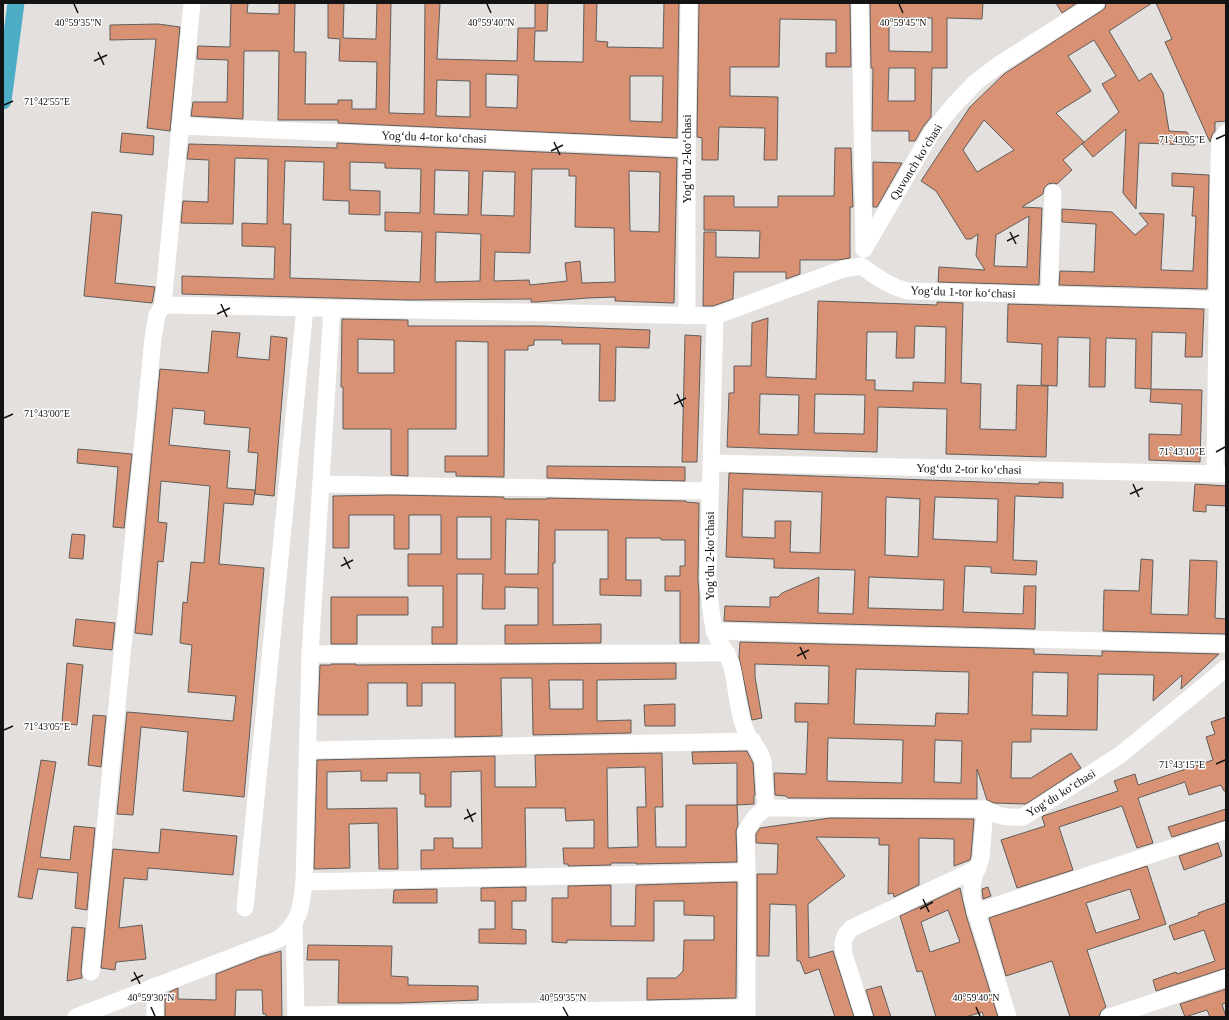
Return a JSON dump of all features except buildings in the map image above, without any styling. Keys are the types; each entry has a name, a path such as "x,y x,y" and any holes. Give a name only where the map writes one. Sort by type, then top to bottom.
{"street":[{"path":"91,972 154,332 157,315 163,305 192,3"},
{"name":"Yogʻdu 2-koʻchasi","path":"687,316 689,3"},
{"path":"163,305 715,316 838,271 861,266 864,249 860,3"},
{"name":"Quvonch koʻchasi","path":"864,249 932,132 953,106 976,82 997,66 1096,3"},
{"name":"Yogʻdu 4-tor koʻchasi","path":"180,126 687,148"},
{"path":"1220,474 1222,300 1219,158 1220,141 1226,133"},
{"path":"1049,295 1053,193"},
{"name":"Yogʻdu 1-tor koʻchasi","path":"861,266 884,282 908,291 1222,300"},
{"path":"245,908 305,308"},
{"path":"76,1017 279,939 294,924 301,910 304,882 310,654 332,308"},
{"name":"Yogʻdu 2-koʻchasi","path":"715,316 708,580 714,631 732,665 745,731 758,748 763,761 766,808"},
{"name":"Yogʻdu 2-tor koʻchasi","path":"711,463 1220,474"},
{"path":"321,484 710,491"},
{"path":"714,631 1226,644"},
{"path":"310,654 727,653"},
{"name":"Yogʻdu koʻchasi","path":"766,808 985,809 996,815 1009,818 1023,817 1120,755 1226,668"},
{"path":"308,750 753,741"},
{"path":"294,924 296,1016 747,1012 746,831 751,823 766,808"},
{"path":"985,809 981,858 974,876 972,898 1008,1017"},
{"path":"976,912 1226,830"},
{"path":"864,1017 844,954 843,943 846,934 852,928 978,868"},
{"path":"304,882 747,872"},
{"path":"1109,1017 1226,978"},
{"path":"155,986 155,1017"}],"waterway":[{"path":"3,101 16,3"}]}
